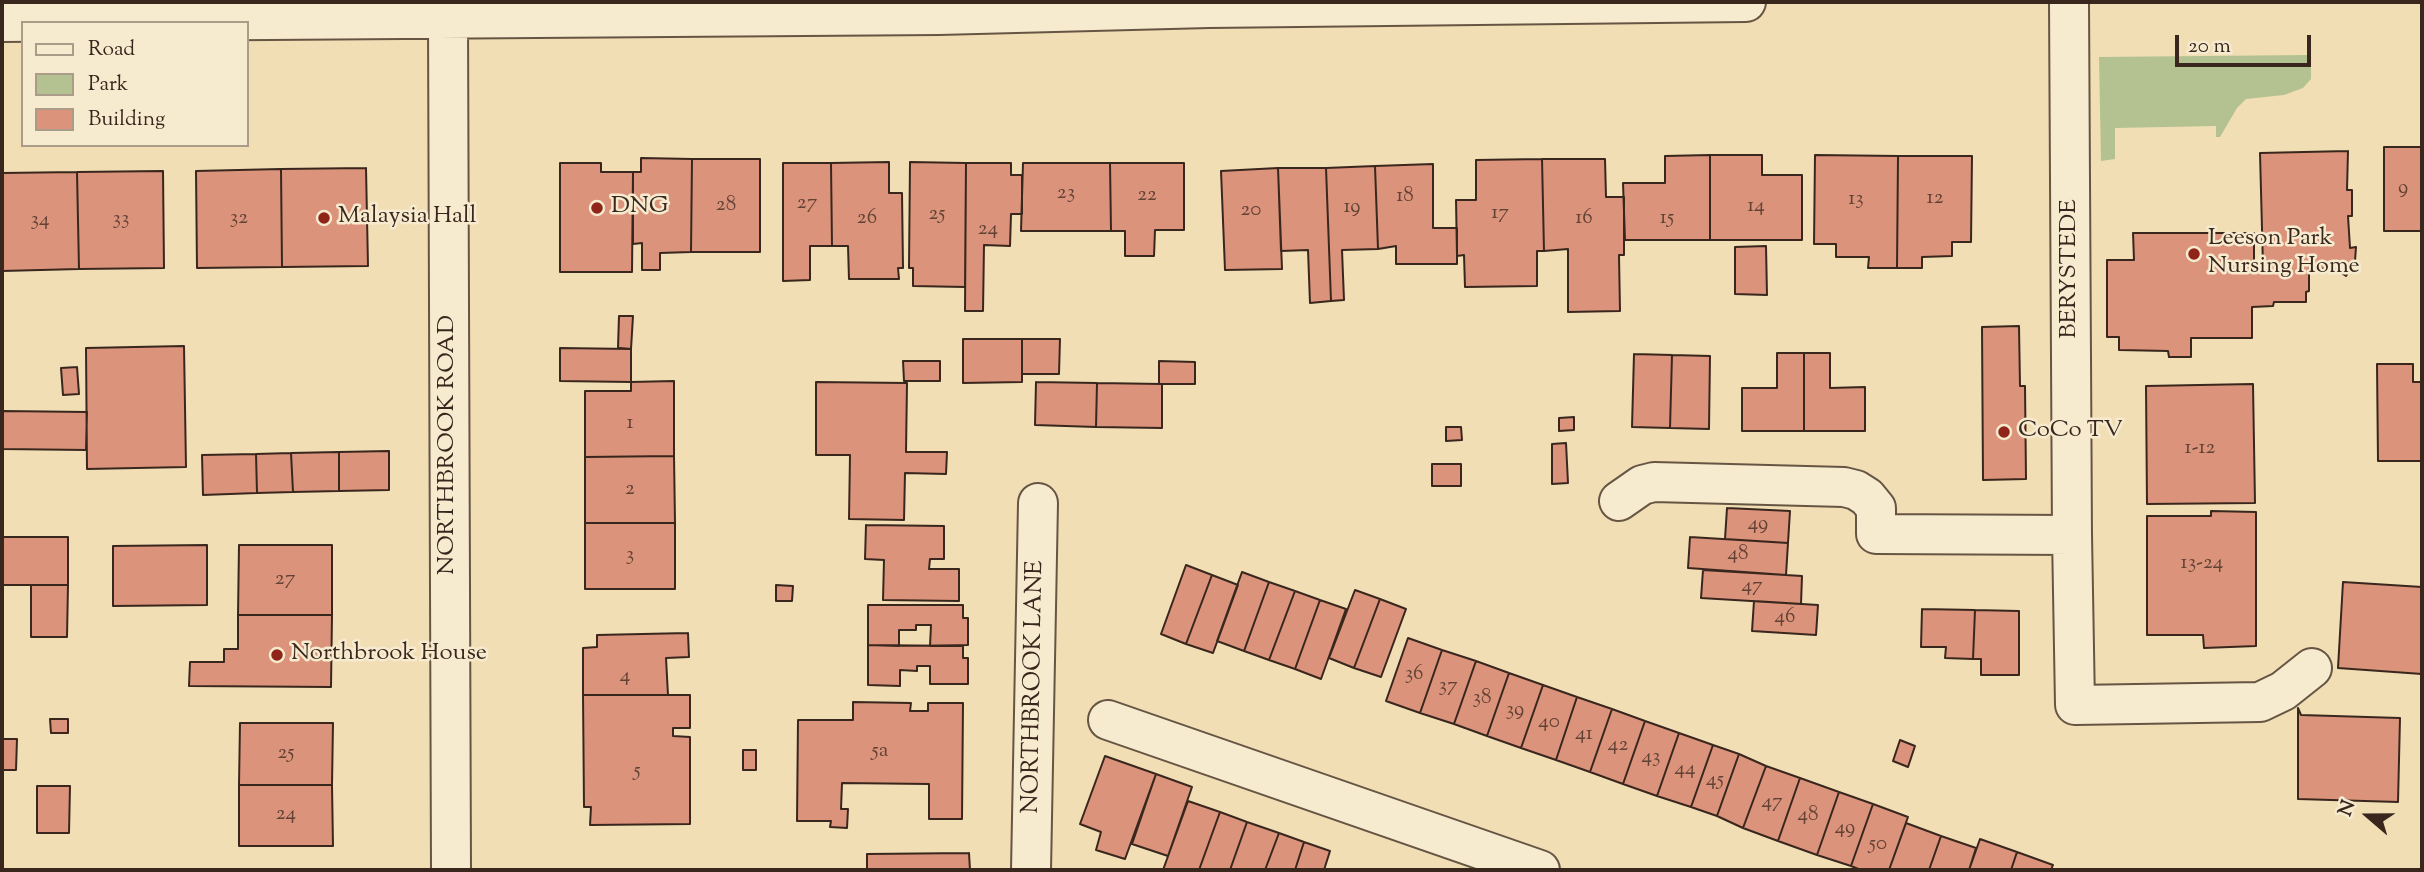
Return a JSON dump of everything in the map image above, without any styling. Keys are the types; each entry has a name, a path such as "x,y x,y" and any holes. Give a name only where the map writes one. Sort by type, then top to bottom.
{"street":[{"path":"225,21 939,15 1209,8 1746,2"},
{"name":"BERYSTEDE","path":"2069,2 2075,705 2260,702 2283,691 2312,667"},
{"name":"NORTHBROOK ROAD","path":"448,20 451,870"},
{"path":"2,22 21,22"},
{"path":"1619,501 1642,485 1654,482 1844,487 1867,497 1875,508 1876,534 2072,535"},
{"name":"NORTHBROOK LANE","path":"1031,870 1038,503"},
{"path":"1108,720 1540,870"}],"green space":[{"path":"2307,55 2311,65 2311,79 2303,88 2284,95 2246,99 2237,108 2220,137 2216,137 2216,126 2115,128 2115,159 2101,161 2099,57"}],"building":[{"path":"2384,147 2422,147 2422,231 2384,231"},
{"name":"Leeson Park Nursing Home","path":"2348,151 2347,190 2352,190 2352,216 2348,216 2350,248 2356,247 2355,261 2346,276 2331,266 2319,272 2312,264 2309,265 2309,291 2306,292 2306,302 2274,302 2273,306 2252,307 2252,338 2191,338 2191,357 2169,357 2168,351 2119,350 2119,337 2107,337 2107,260 2134,260 2133,233 2254,233 2254,267 2263,267 2260,153"},
{"path":"1710,155 1710,240 1625,240 1623,183 1665,183 1665,156"},
{"path":"1710,155 1762,155 1762,175 1802,175 1802,240 1710,240"},
{"path":"1815,155 1898,156 1897,268 1868,268 1869,257 1836,257 1836,244 1814,244"},
{"path":"1898,156 1972,156 1971,242 1952,242 1952,256 1922,257 1922,268 1897,268"},
{"path":"641,158 692,159 691,252 660,253 660,270 642,270 642,243 633,244 633,172 641,172"},
{"path":"692,159 760,159 760,252 691,252"},
{"path":"1542,159 1605,159 1606,197 1624,197 1624,255 1619,255 1620,311 1568,312 1568,249 1544,251"},
{"path":"1542,159 1544,251 1537,251 1537,286 1465,287 1464,255 1457,256 1456,200 1476,200 1476,160"},
{"path":"889,162 889,193 902,193 903,268 898,268 899,279 849,279 848,246 832,246 831,163"},
{"path":"910,162 966,163 965,287 913,286 913,268 909,268"},
{"name":"DNG","path":"560,163 601,163 601,172 633,172 632,272 560,272"},
{"path":"783,163 831,163 832,246 810,246 810,280 783,281"},
{"path":"966,163 1011,163 1011,175 1022,175 1022,214 1011,214 1010,246 984,245 983,311 965,311"},
{"path":"1023,163 1110,163 1111,231 1021,231"},
{"path":"1110,163 1184,163 1184,230 1155,230 1154,256 1125,256 1125,231 1111,231"},
{"path":"1433,164 1433,228 1457,228 1457,264 1396,264 1396,246 1378,249 1375,166"},
{"path":"1375,166 1378,249 1342,250 1344,300 1331,301 1326,168"},
{"name":"Malaysia Hall","path":"366,168 368,266 282,267 281,169"},
{"path":"1278,168 1282,269 1225,270 1221,171"},
{"path":"1278,168 1326,168 1331,301 1310,303 1308,250 1281,251"},
{"path":"281,169 282,267 197,268 196,171"},
{"path":"163,171 164,268 79,269 77,172"},
{"path":"77,172 79,269 2,271 2,173"},
{"path":"1766,246 1767,295 1735,294 1735,247"},
{"path":"619,316 633,316 631,349 618,348"},
{"name":"CoCo TV","path":"2019,326 2020,386 2025,386 2026,479 1983,480 1982,327"},
{"path":"963,339 1022,339 1022,382 963,383"},
{"path":"1022,339 1060,339 1059,374 1022,374"},
{"path":"184,346 186,467 87,469 86,348"},
{"path":"560,348 631,349 631,382 560,381"},
{"path":"1777,353 1804,353 1804,431 1742,431 1742,388 1777,388"},
{"path":"1804,353 1830,353 1830,388 1865,387 1865,431 1804,431"},
{"path":"1634,354 1672,355 1670,428 1632,427"},
{"path":"1672,355 1710,356 1709,429 1670,428"},
{"path":"903,361 940,361 940,381 904,381"},
{"path":"1159,361 1195,362 1195,384 1159,384"},
{"path":"2377,364 2413,364 2413,382 2422,382 2422,461 2378,461"},
{"path":"77,367 79,394 63,395 61,368"},
{"path":"674,381 674,456 585,457 585,391 631,391 631,382"},
{"path":"816,382 907,383 906,452 947,452 946,474 905,473 904,520 849,519 850,455 816,455"},
{"path":"1036,382 1097,383 1096,427 1035,425"},
{"path":"1097,383 1162,384 1162,428 1096,427"},
{"path":"2253,384 2255,503 2147,504 2146,386"},
{"path":"2,411 87,412 86,450 2,449"},
{"path":"1574,417 1574,430 1559,431 1559,418"},
{"path":"1446,427 1461,427 1462,440 1446,441"},
{"path":"1566,443 1568,483 1552,484 1552,444"},
{"path":"389,451 389,490 339,491 339,452"},
{"path":"339,452 339,491 293,492 291,453"},
{"path":"291,453 293,492 257,493 256,454"},
{"path":"256,454 257,493 203,495 202,455"},
{"path":"674,456 675,523 585,523 585,457"},
{"path":"1432,464 1461,464 1461,486 1432,486"},
{"path":"1727,508 1790,511 1788,543 1725,539"},
{"path":"2211,511 2256,512 2256,646 2204,648 2203,635 2147,635 2147,516 2211,516"},
{"path":"585,523 675,523 675,589 585,589"},
{"path":"866,525 944,526 944,559 930,559 929,569 959,569 959,601 883,600 884,560 865,559"},
{"path":"2,537 68,537 68,585 2,585"},
{"path":"1690,537 1788,543 1786,575 1688,568"},
{"path":"207,545 207,605 113,606 113,546"},
{"path":"239,545 332,545 332,615 238,615"},
{"path":"1186,565 1212,575 1186,644 1161,634"},
{"path":"1703,570 1802,576 1801,604 1701,598"},
{"path":"1242,572 1269,582 1244,651 1217,641"},
{"path":"1212,575 1238,585 1213,653 1186,644"},
{"path":"1269,582 1295,591 1269,660 1244,651"},
{"path":"2343,582 2422,587 2422,674 2338,668"},
{"path":"31,585 68,585 67,637 31,637"},
{"path":"776,585 793,586 792,601 776,601"},
{"path":"1355,590 1380,599 1354,668 1329,658"},
{"path":"1295,591 1320,600 1295,669 1269,660"},
{"path":"1380,599 1406,609 1381,677 1354,668"},
{"path":"1320,600 1346,609 1321,679 1295,669"},
{"path":"1754,601 1818,605 1816,635 1752,631"},
{"path":"868,605 963,605 963,618 968,618 968,645 930,646 931,625 916,625 916,630 899,630 899,646 868,645"},
{"path":"1922,609 1975,610 1973,659 1945,658 1946,647 1921,647"},
{"path":"1975,610 2019,611 2019,675 1981,675 1981,659 1973,659"},
{"name":"Northbrook House","path":"238,615 332,615 331,687 189,686 190,662 224,662 224,649 238,649"},
{"path":"688,633 689,657 666,658 668,695 583,695 583,648 597,647 597,635"},
{"path":"1408,638 1442,650 1420,713 1386,701"},
{"path":"868,645 963,646 963,658 968,658 968,684 930,684 930,666 917,666 917,671 900,670 900,686 868,685"},
{"path":"1442,650 1476,661 1454,724 1420,713"},
{"path":"1476,661 1509,673 1487,736 1454,724"},
{"path":"1509,673 1543,685 1521,748 1487,736"},
{"path":"1543,685 1577,697 1556,760 1521,748"},
{"path":"583,695 690,695 690,728 673,728 673,736 690,737 690,824 590,825 591,807 584,807"},
{"path":"1577,697 1612,709 1590,772 1556,760"},
{"path":"853,702 911,703 910,711 928,711 928,703 963,703 962,819 929,819 929,784 842,783 841,809 848,809 847,828 830,827 831,821 797,821 798,720 853,720"},
{"path":"2298,708 2301,715 2400,718 2398,802 2298,799"},
{"path":"1612,709 1645,721 1623,784 1590,772"},
{"path":"50,719 68,719 68,733 51,733"},
{"path":"1645,721 1679,733 1657,796 1623,784"},
{"path":"240,723 333,723 332,785 239,785"},
{"path":"1679,733 1713,745 1691,807 1657,796"},
{"path":"2,739 17,739 16,770 2,770"},
{"path":"1900,740 1915,746 1908,767 1893,761"},
{"path":"1713,745 1739,754 1717,816 1691,807"},
{"path":"743,750 756,750 756,770 743,770"},
{"path":"1739,754 1766,766 1743,828 1717,816"},
{"path":"1105,756 1156,774 1125,859 1096,850 1101,832 1080,824"},
{"path":"1766,766 1800,778 1778,841 1743,828"},
{"path":"1156,774 1192,787 1168,856 1132,844"},
{"path":"1800,778 1839,792 1817,855 1778,841"},
{"path":"239,785 332,785 333,846 239,846"},
{"path":"37,786 70,786 69,833 37,833"},
{"path":"1839,792 1873,804 1851,866 1817,855"},
{"path":"1188,801 1220,812 1199,870 1163,870"},
{"path":"1873,804 1908,817 1889,870 1861,870 1851,866"},
{"path":"1220,812 1247,822 1230,870 1199,870"},
{"path":"1247,822 1279,833 1265,870 1230,870"},
{"path":"1906,823 1941,836 1929,870 1889,870"},
{"path":"1279,833 1304,842 1295,870 1265,870"},
{"path":"1941,836 1976,848 1969,870 1929,870"},
{"path":"1980,839 2017,852 2011,870 1969,870"},
{"path":"1304,842 1330,851 1324,870 1295,870"},
{"path":"2017,852 2053,865 2051,870 2011,870"},
{"path":"969,853 970,870 867,870 867,854"}],"place":[{"name":"DNG","path":"597,208"},
{"name":"Malaysia Hall","path":"324,218"},
{"name":"Leeson Park Nursing Home","path":"2194,254"},
{"name":"CoCo TV","path":"2004,432"},
{"name":"Northbrook House","path":"277,655"}]}
